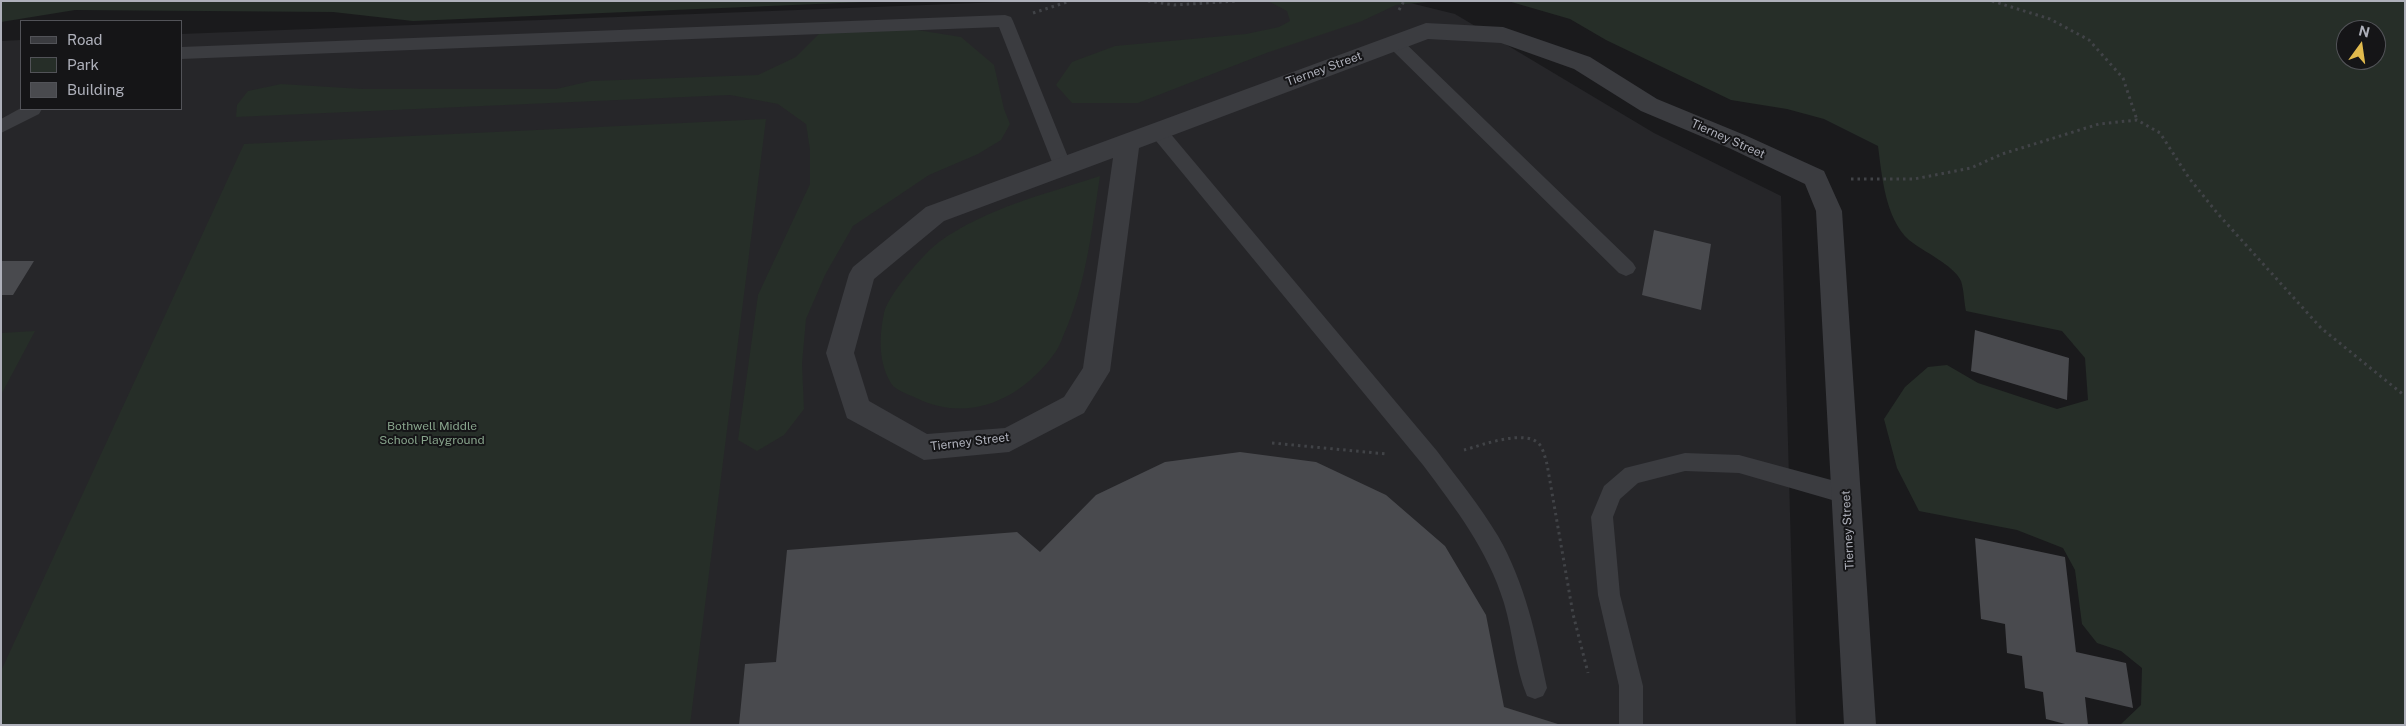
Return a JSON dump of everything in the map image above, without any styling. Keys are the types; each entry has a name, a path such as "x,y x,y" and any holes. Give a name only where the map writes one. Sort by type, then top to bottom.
{"street":[{"name":"Tierney Street","path":"1127,143 1096,371 1074,405 1009,440 924,447 857,409 840,353 862,274 935,214 1426,31 1503,35 1582,63 1649,106 1738,142 1815,178 1829,211 1860,725"}],"lane":[{"path":"182,53 1005,21 1064,167"},
{"path":"1395,43 1626,268"},
{"path":"1,127 31,110"},
{"path":"1158,131 1430,458 1472,514 1505,573 1524,632 1534,688"},
{"path":"1631,725 1631,686 1609,595 1602,517 1612,493 1632,475 1685,462 1739,464 1846,494"}],"path":[{"path":"1005,21 1070,1"},
{"path":"1148,1 1174,5 1238,1"},
{"path":"1992,1 2050,19 2089,40 2124,78 2137,120"},
{"path":"1815,178 1914,179 1971,168 2002,154 2099,124 2137,120 2160,133 2189,178 2218,214 2321,328 2405,396"}],"shaded area":[{"path":"1028,1 1402,1 1455,14 1654,133 1781,196 1796,725 1,725 1,41 20,40 20,110 182,110 182,34"}],"green space":[{"path":"1,1 888,1 413,21 333,12 75,10 1,22"},
{"path":"1268,1 1439,1 1396,5 1362,21 1269,52 1138,103 1072,103 1056,85 1072,62 1115,46 1246,34 1279,27 1290,21 1287,11"},
{"path":"1508,1 2405,1 2405,725 2120,725 2141,705 2142,668 2121,651 2097,643 2082,624 2075,570 2063,548 2017,530 1919,511 1897,468 1884,419 1905,387 1928,367 1947,365 1978,383 2057,409 2088,400 2085,358 2062,331 1966,311 1961,281 1957,275 1952,269 1909,240 1895,220 1886,196 1878,146 1824,119 1787,109 1731,100 1606,40 1570,19"},
{"path":"911,29 961,37 994,65 1004,109 1010,124 1001,140 978,154 929,175 853,226 825,275 806,319 802,364 804,409 784,435 757,451 738,440 758,295 810,184 810,150 806,124 778,104 730,95 236,117 237,105 248,91 281,84 363,89 556,89 591,81 758,75 796,57 820,33"},
{"name":"Bothwell Middle School Playground","path":"766,119 690,725 1,725 1,671 244,144"},
{"path":"1100,176 1088,253 1074,309 1058,348 1041,370 1010,395 993,403 975,407 956,408 936,405 904,393 893,386 882,360 881,332 884,313 892,296 907,275 932,247 957,230 996,211"},
{"path":"35,331 1,395 1,333"}],"building":[{"path":"1654,230 1711,244 1701,310 1642,295"},
{"path":"1,261 34,261 13,295 1,295"},
{"path":"1975,330 2069,358 2067,400 1971,371"},
{"path":"1240,452 1316,462 1386,495 1445,546 1486,615 1504,707 1561,725 739,725 745,664 776,662 787,550 1017,532 1040,552 1096,495 1165,462"},
{"path":"1975,538 2065,557 2076,652 2126,663 2133,708 2085,697 2088,725 2069,725 2046,719 2043,692 2025,688 2022,656 2007,653 2005,624 1981,619"}]}
